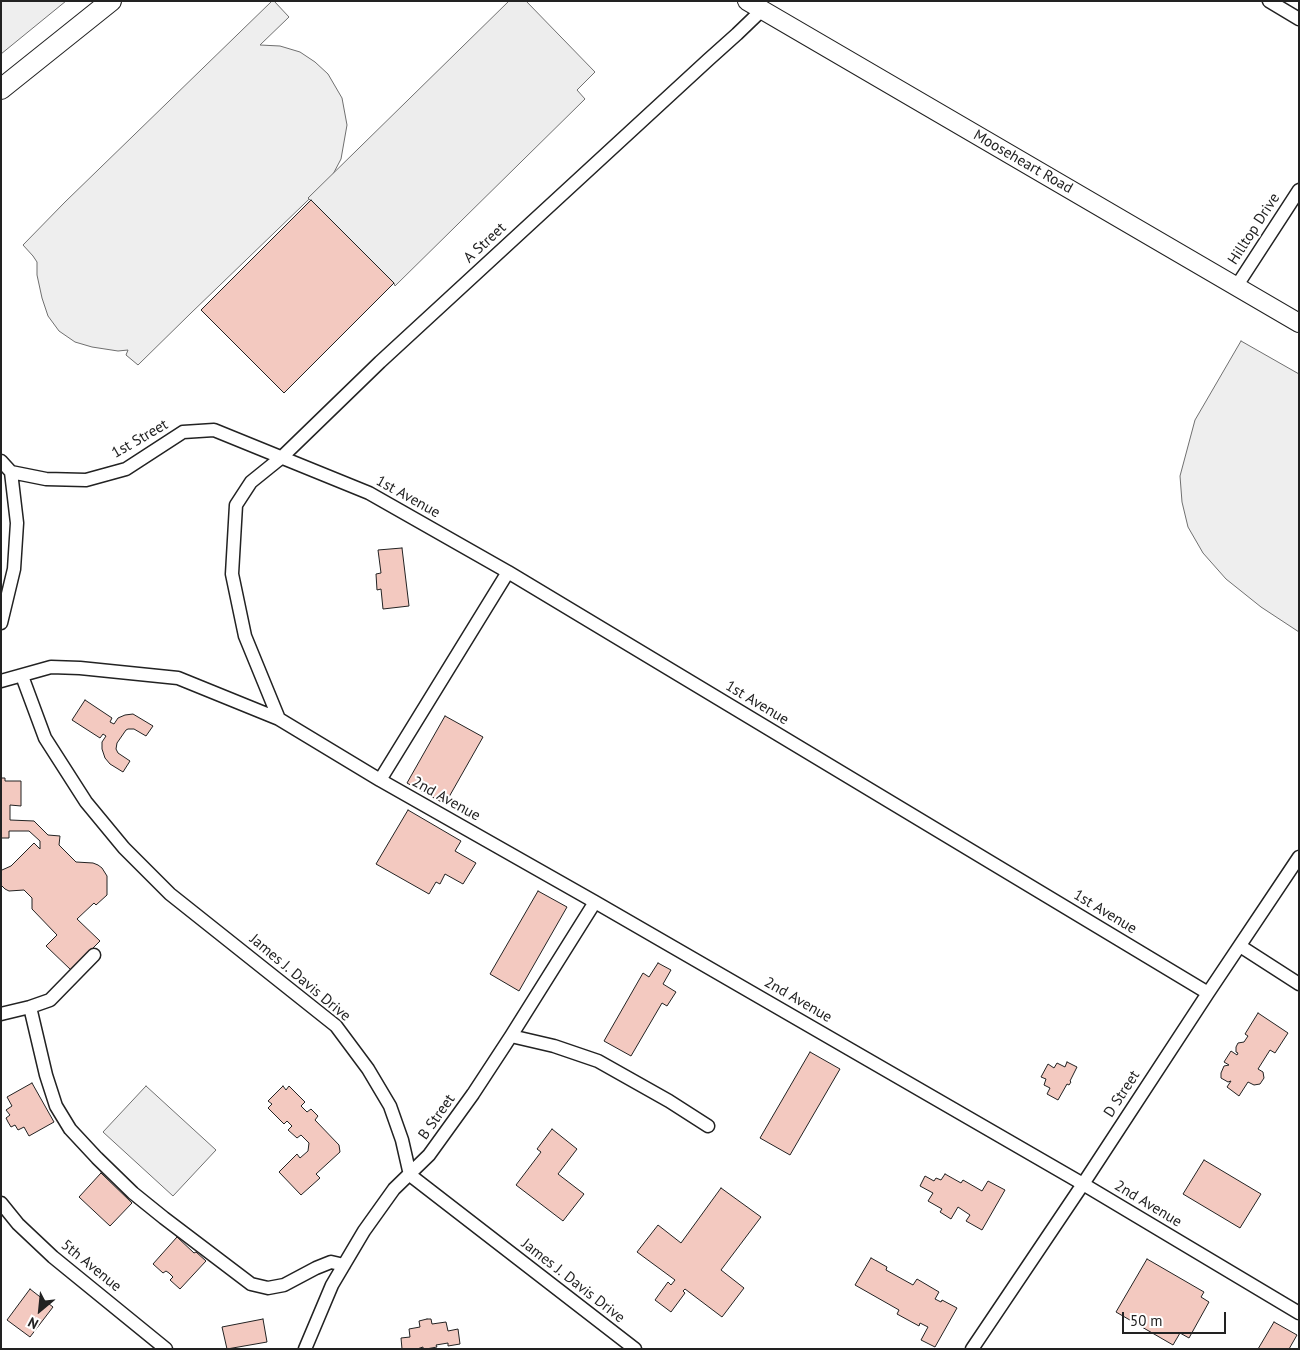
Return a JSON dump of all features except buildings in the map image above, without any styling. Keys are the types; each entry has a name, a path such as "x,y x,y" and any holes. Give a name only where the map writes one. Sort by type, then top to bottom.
{"main road":[{"path":"1,90 111,1"},
{"name":"Mooseheart Road","path":"755,6 1299,323"}],"street":[{"path":"1269,1 1299,19"},
{"name":"A Street","path":"279,719 245,636 232,574 236,505 251,482 282,457 380,362 737,34 755,6"},
{"name":"Hilltop Drive","path":"1236,287 1299,190"},
{"name":"1st Street","path":"11,472 46,479 86,480 126,469 183,432 214,430 282,457"},
{"name":"1st Avenue","path":"282,457 369,493 508,572 1208,993"},
{"path":"1,461 11,472 16,524 14,569 1,623"},
{"path":"380,780 508,572"},
{"name":"2nd Avenue","path":"22,676 51,667 80,668 178,678 279,719 380,780 1083,1184 1299,1313"},
{"path":"1,681 22,676"},
{"name":"James J. Davis Drive","path":"22,676 45,738 86,802 124,848 170,894 336,1026 368,1069 390,1106 402,1140 410,1175 634,1349"},
{"name":"D Street","path":"972,1349 1299,857"},
{"name":"B Street","path":"305,1349 332,1285 364,1231 394,1189 430,1156 511,1036 595,902"},
{"path":"1240,946 1299,984"},
{"path":"1,1014 50,1000 94,955"},
{"path":"30,1007 46,1075 56,1106 70,1129 133,1193 250,1284 268,1288 284,1285 331,1262 344,1265"},
{"path":"511,1036 554,1046 598,1061 669,1101 708,1126"},
{"name":"5th Avenue","path":"1,1203 18,1224 53,1257 166,1349"}],"shaded area":[{"path":"1,1 66,1 1,54"},
{"path":"272,1 289,17 260,45 280,46 300,52 328,74 342,98 347,125 341,159 331,178 138,365 126,355 128,350 118,351 75,342 59,331 48,316 37,275 37,262 23,245"},
{"path":"509,1 526,1 595,72 577,90 585,99 395,286 308,198"},
{"path":"1241,341 1299,374 1299,632 1261,607 1226,579 1203,553 1188,527 1182,502 1180,476 1195,420"},
{"path":"146,1086 216,1150 173,1196 103,1132"}]}
